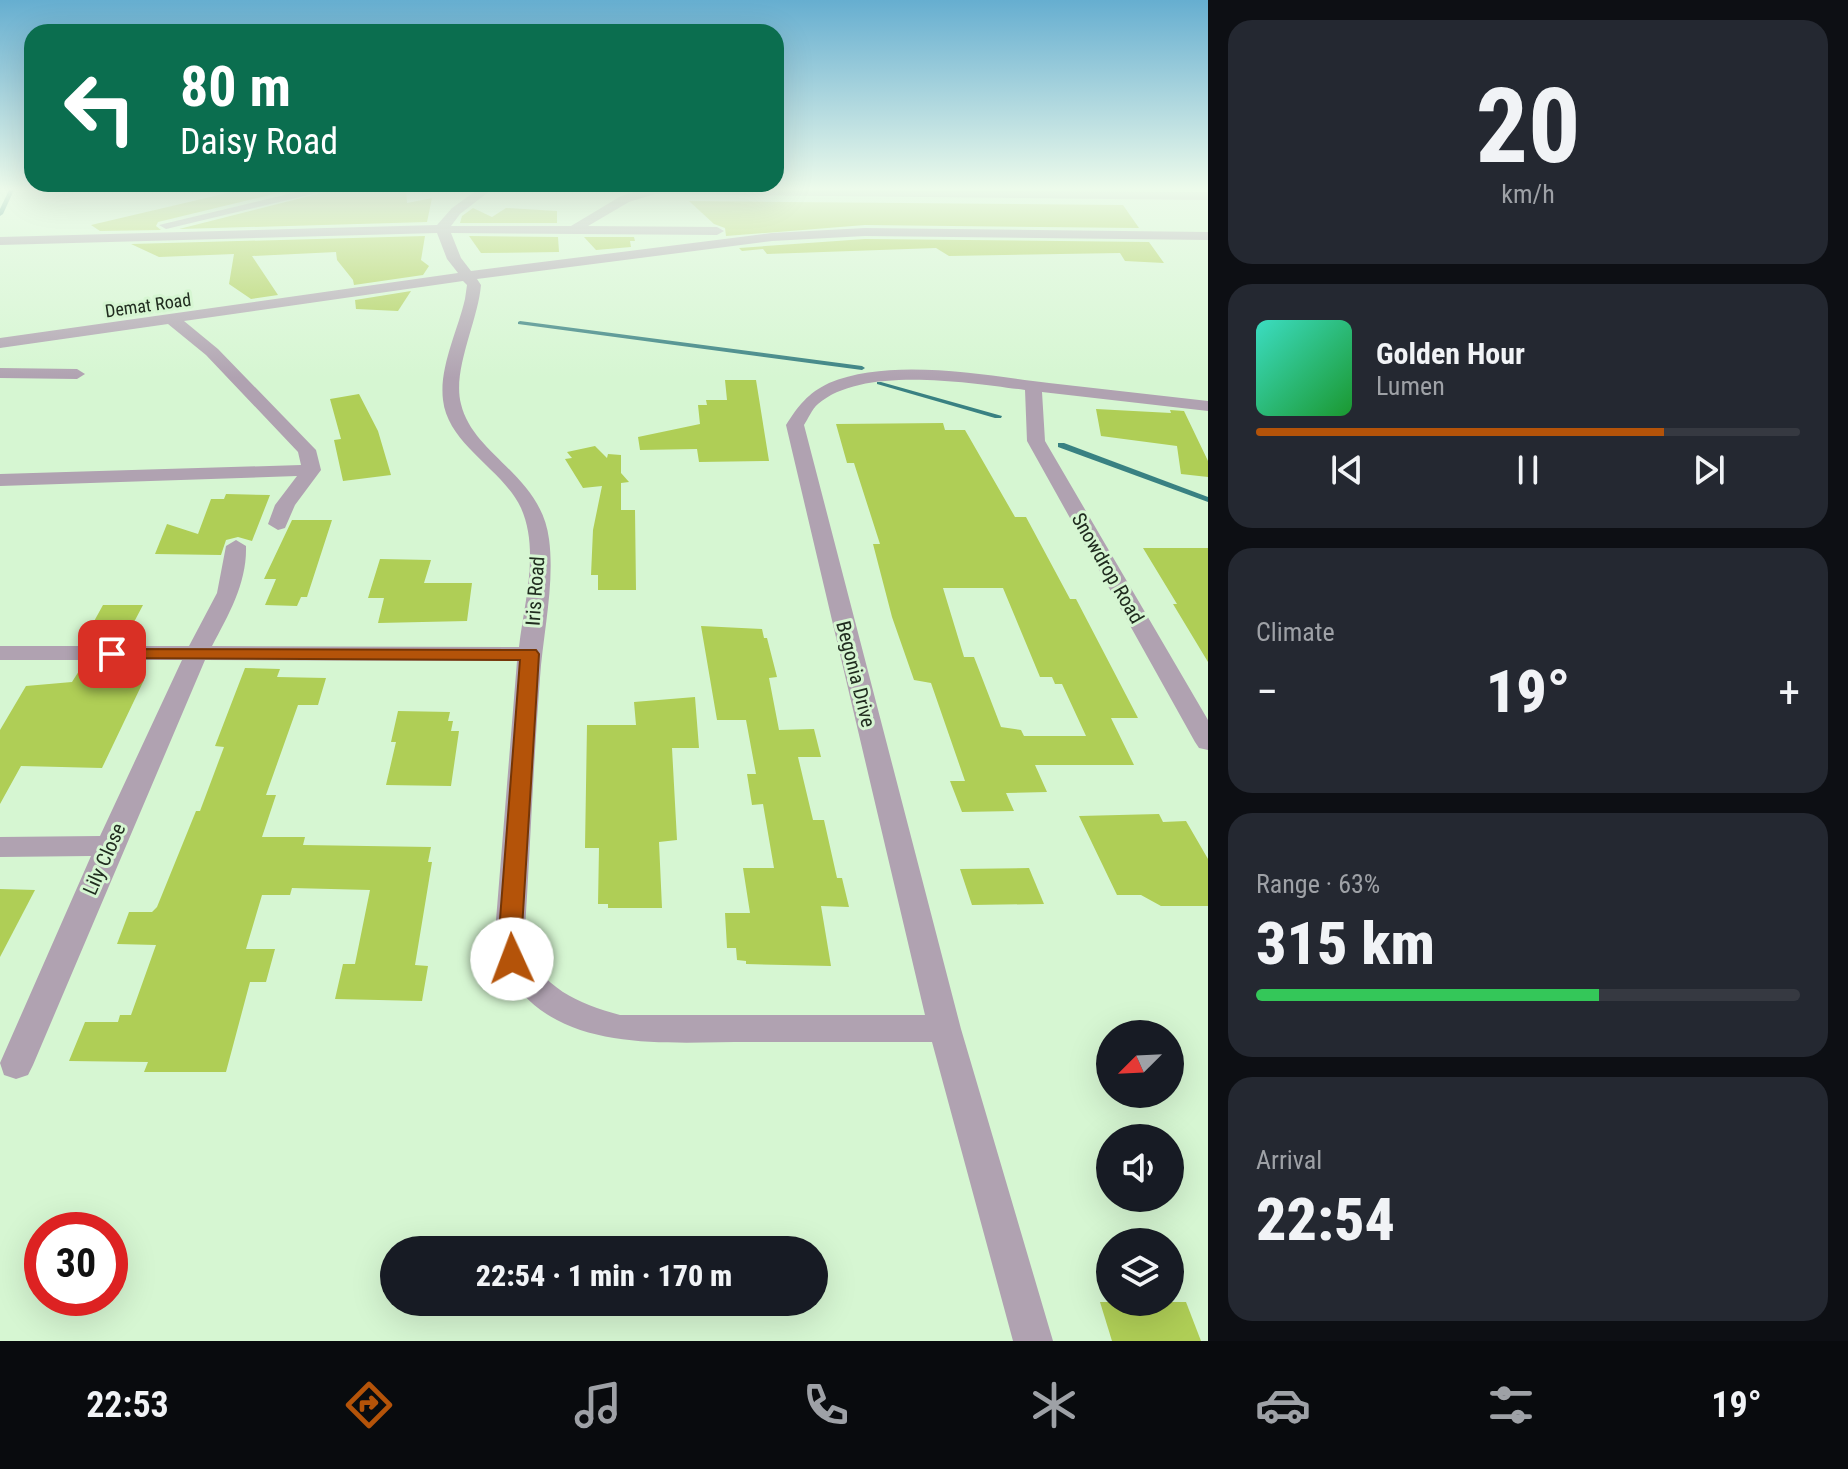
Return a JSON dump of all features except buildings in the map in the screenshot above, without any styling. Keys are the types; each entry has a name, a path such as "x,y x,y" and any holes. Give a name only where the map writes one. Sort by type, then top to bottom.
{"street":[{"path":"452,253 467,276"},
{"name":"Demat Road","path":"0,343 467,276 659,253"},
{"name":"Iris Road","path":"467,276 474,285 474,295 451,402 461,422 530,507 536,521 540,563 530,654 509,945 516,967 535,991 578,1018 620,1028 945,1029"},
{"path":"173,320 212,352 302,441 310,457 311,470 308,479 285,504 278,524"},
{"path":"0,373 77,374"},
{"name":"Begonia Drive","path":"1033,1341 945,1029 795,425 805,407 823,394 837,387 877,378 934,376 1208,406"},
{"name":"Snowdrop Road","path":"1033,386 1036,441 1208,742"},
{"path":"0,480 311,470"},
{"name":"Lily Close","path":"16,1065 110,846 196,655 228,593 236,546"},
{"path":"0,653 530,654"},
{"path":"0,847 110,846"}],"waterway":[{"path":"520,323 862,368"},
{"path":"879,383 998,416"},
{"path":"1061,445 1208,500"}],"route":[{"path":"112,654 530,654 509,945 512,959"}]}
